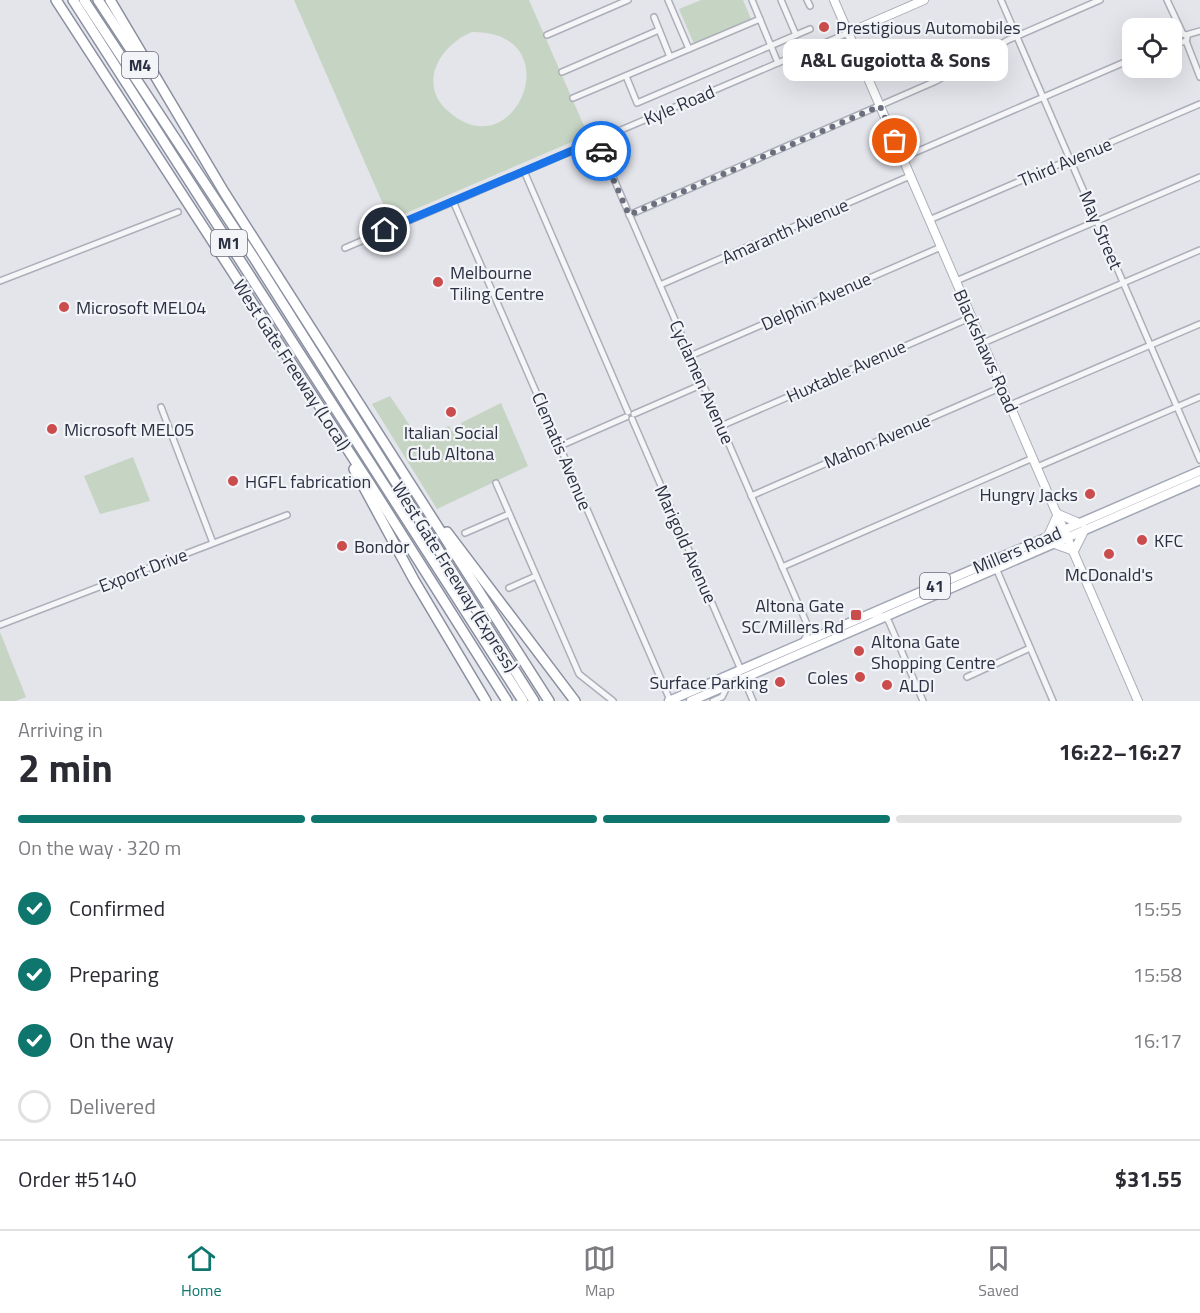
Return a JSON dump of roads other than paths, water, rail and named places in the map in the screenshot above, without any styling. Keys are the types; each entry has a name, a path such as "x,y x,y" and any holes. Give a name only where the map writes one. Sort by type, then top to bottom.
{"highway":[{"name":"West Gate Freeway (Local)","path":"56,0 507,701"},
{"name":"West Gate Freeway (Express)","path":"73,0 523,701"},
{"name":"West Gate Freeway (Express)","path":"84,0 254,258 534,701"},
{"name":"M4","path":"98,0 185,128"},
{"name":"West Gate Freeway (Local)","path":"110,0 185,128 549,701"},
{"path":"315,401 414,580 486,701"},
{"path":"414,490 575,701"},
{"path":"536,648 580,701"}],"main road":[{"name":"Blackshaws Road","path":"834,0 1138,701"},
{"path":"848,33 924,0"},
{"name":"Millers Road","path":"691,701 729,684 742,674 801,643 1050,540 1200,471"},
{"name":"Millers Road","path":"1082,526 1200,480"},
{"path":"1058,514 1082,526 1074,551 1050,540 1058,514"},
{"name":"Millers Road","path":"670,701 885,616 996,568 1050,540"}],"street":[{"path":"547,35 628,0"},
{"path":"668,0 689,49"},
{"path":"752,0 778,63"},
{"path":"781,0 796,35"},
{"name":"May Street","path":"1001,0 1200,460"},
{"path":"629,215 936,81 1017,36 1100,0"},
{"path":"1167,0 1200,76"},
{"path":"654,17 670,57"},
{"path":"573,98 760,19"},
{"path":"626,76 637,103 810,29"},
{"path":"562,72 659,30"},
{"path":"1183,38 1197,32"},
{"name":"Kyle Road","path":"345,248 848,33"},
{"path":"902,158 1122,64"},
{"name":"Third Avenue","path":"929,220 1200,104"},
{"name":"Cyclamen Avenue","path":"597,140 807,624"},
{"name":"Marigold Avenue","path":"524,171 753,701"},
{"name":"Amaranth Avenue","path":"660,285 910,176"},
{"path":"956,282 1200,177"},
{"name":"Clematis Avenue","path":"453,201 670,701"},
{"path":"0,281 178,212"},
{"name":"Delphin Avenue","path":"690,356 941,247"},
{"path":"983,343 1200,250"},
{"name":"Huxtable Avenue","path":"721,426 972,317"},
{"path":"1010,405 1200,324"},
{"path":"560,446 703,384"},
{"name":"Mahon Avenue","path":"752,496 1002,387"},
{"path":"1037,467 1200,397"},
{"path":"161,406 213,543"},
{"path":"782,567 1033,458"},
{"path":"496,483 579,674 613,701"},
{"path":"465,533 509,514"},
{"name":"Export Drive","path":"0,626 286,515"},
{"path":"996,568 1053,701"},
{"path":"509,588 536,576"},
{"path":"867,615 885,616 923,701"},
{"path":"807,624 816,632 828,632"},
{"path":"801,643 808,633 807,624"},
{"path":"967,677 1030,648"},
{"path":"713,701 722,697 729,684"}],"place":[{"name":"Prestigious Automobiles","path":"824,27"},
{"name":"A&L Gugoiotta & Sons","path":"895,141"},
{"name":"Melbourne Tiling Centre","path":"438,282"},
{"name":"Microsoft MEL04","path":"64,307"},
{"name":"Italian Social Club Altona","path":"451,412"},
{"name":"Microsoft MEL05","path":"52,429"},
{"name":"HGFL fabrication","path":"233,481"},
{"name":"Hungry Jacks","path":"1090,494"},
{"name":"KFC","path":"1142,540"},
{"name":"Bondor","path":"342,546"},
{"name":"McDonald's","path":"1109,554"},
{"name":"Altona Gate SC/Millers Rd","path":"856,615"},
{"name":"Altona Gate Shopping Centre","path":"859,651"},
{"name":"Coles","path":"860,677"},
{"name":"Surface Parking","path":"780,682"},
{"name":"ALDI","path":"887,685"}]}
